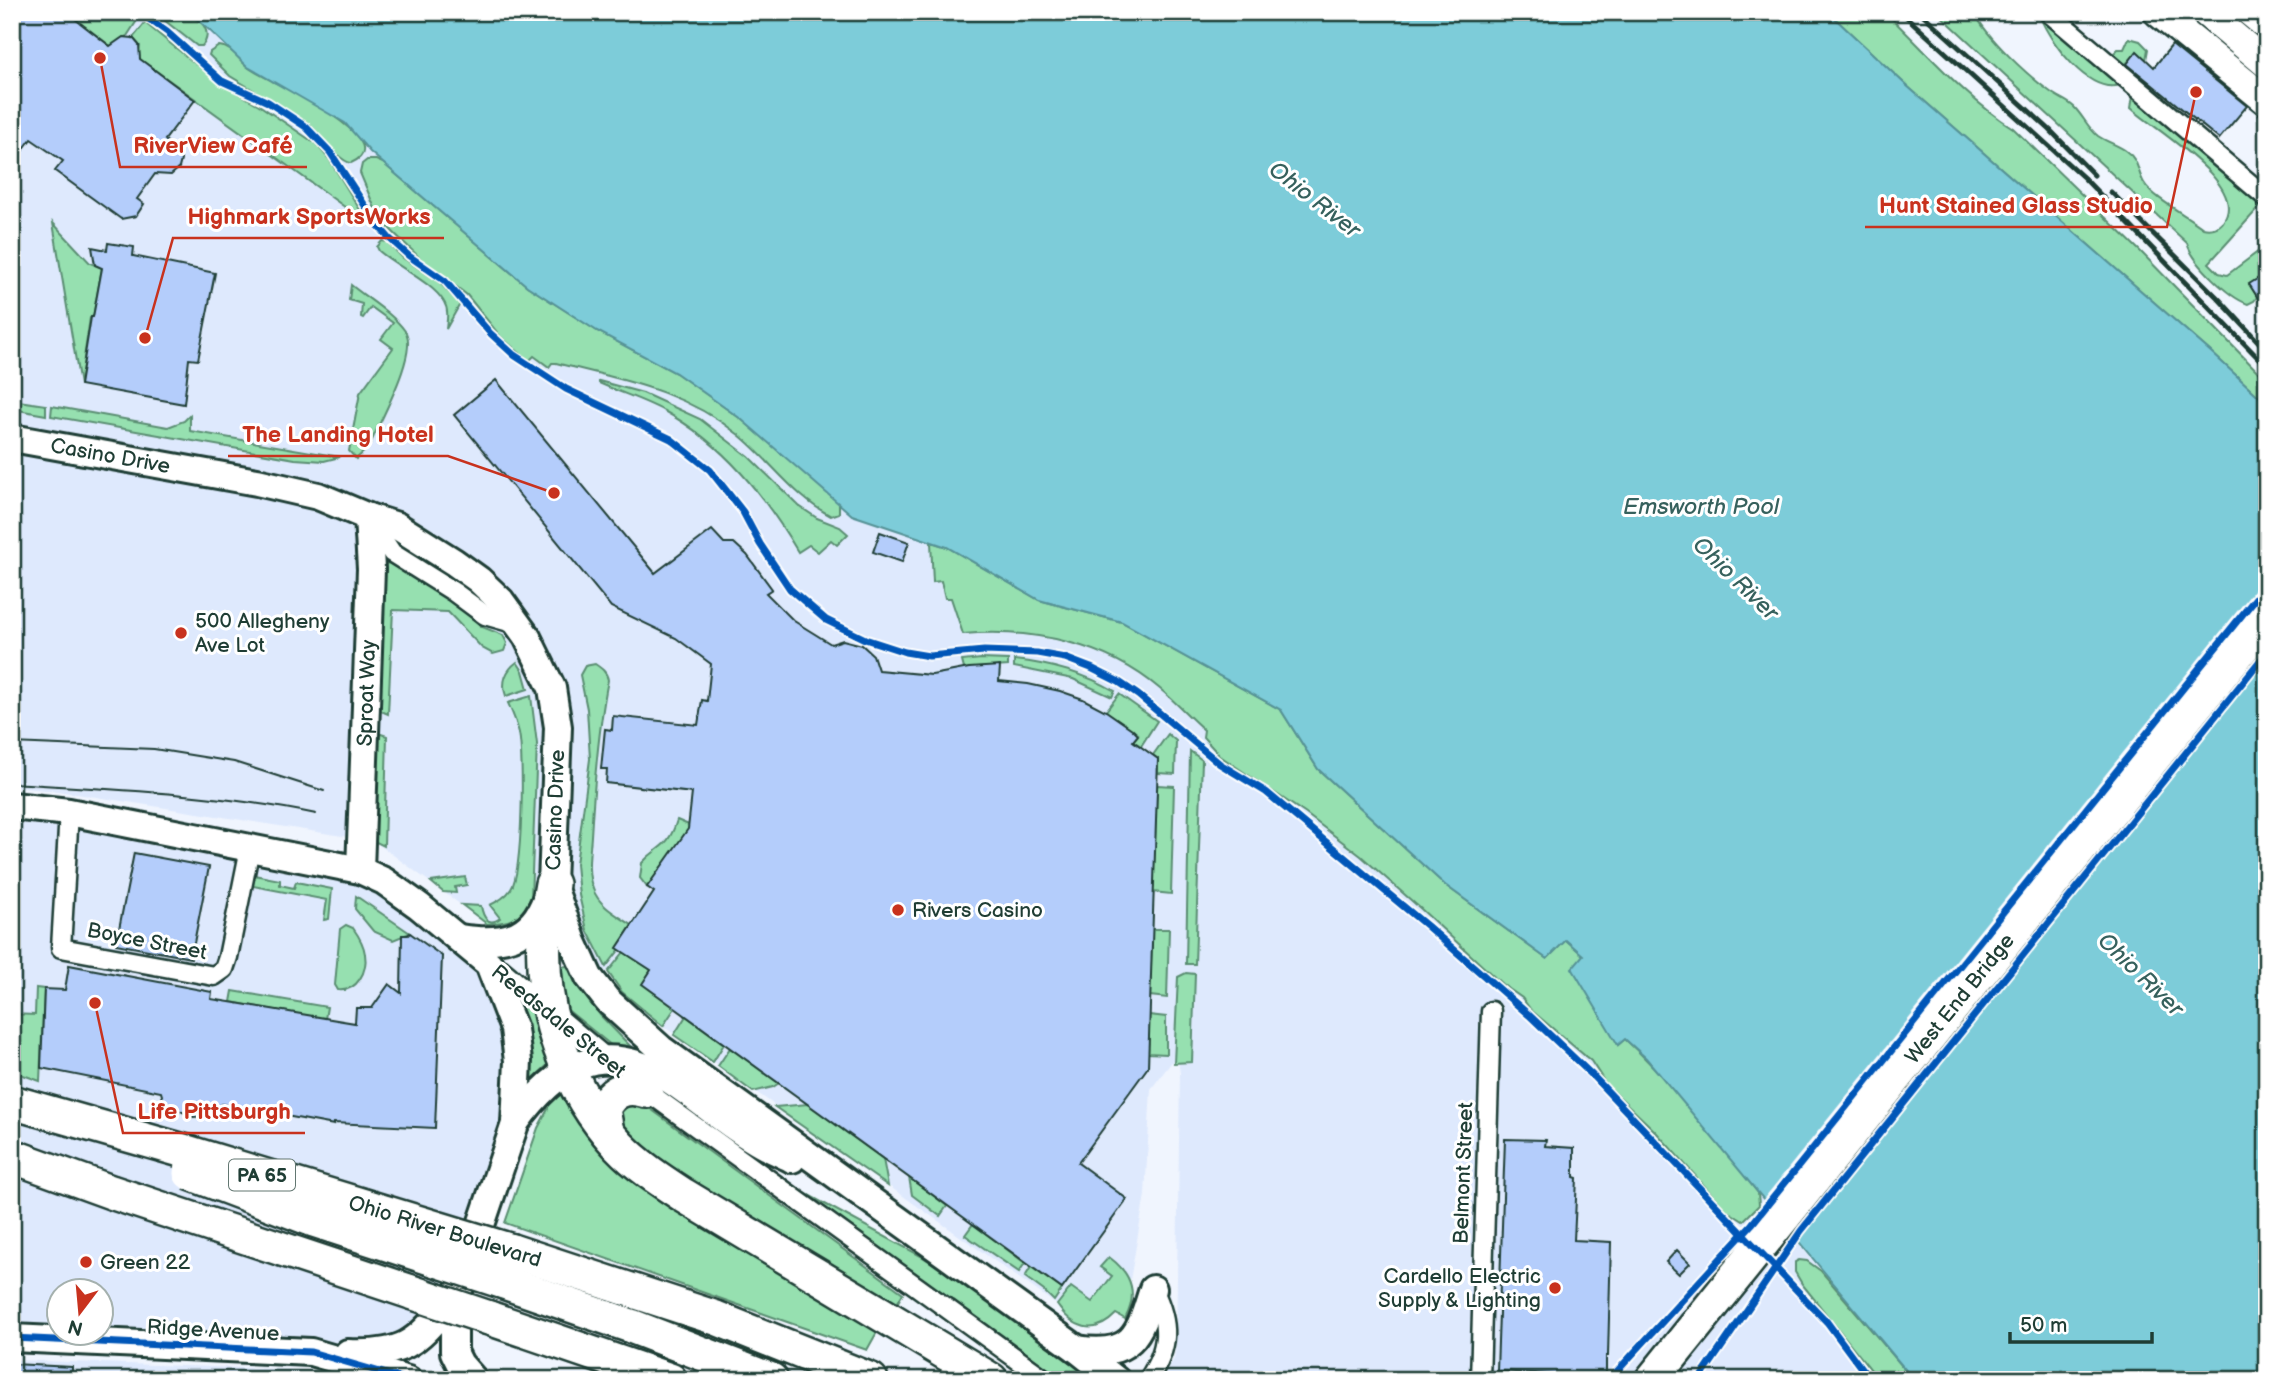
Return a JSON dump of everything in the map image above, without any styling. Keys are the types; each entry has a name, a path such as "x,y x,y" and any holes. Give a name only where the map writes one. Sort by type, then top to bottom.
{"highway":[{"name":"West End Bridge","path":"1652,1380 2267,617"},
{"path":"552,884 544,936 544,961 553,1028 577,1088 607,1132 636,1162 664,1183 991,1380"},
{"path":"607,1132 603,1110 613,1093 630,1087 646,1091"},
{"path":"12,1103 267,1203 506,1266 643,1330 771,1380"},
{"path":"12,1156 111,1192 670,1380"},
{"path":"12,1167 111,1192"},
{"name":"Ohio River Boulevard","path":"506,1266 716,1318 871,1380"},
{"path":"489,1318 618,1380"},
{"path":"1634,1380 1690,1332"},
{"path":"1666,1380 1690,1332"}],"main road":[{"path":"2158,12 2267,101"},
{"path":"2205,12 2267,64"},
{"path":"2250,12 2267,26"},
{"name":"Casino Drive","path":"12,438 297,490 397,526 479,580 501,601 520,625 552,688 558,727 552,884 576,951 589,976 607,1000 662,1049 853,1189"},
{"name":"Sproat Way","path":"360,870 371,569 368,517"},
{"name":"Reedsdale Street","path":"12,806 69,812 360,870 384,881 460,938 489,964"},
{"path":"460,938 492,941 518,935 536,918 552,884"},
{"path":"474,1380 454,1352 458,1293 515,1124 519,1061 514,1029 489,964"},
{"path":"515,1124 542,1089 568,1069 593,1061 635,1064 664,1077 757,1142 853,1189 1077,1349 1116,1380"},
{"path":"1077,1349 1106,1351 1133,1338 1141,1327 1153,1289"},
{"path":"311,1352 381,1354 397,1350 419,1338 458,1293"},
{"name":"Ridge Avenue","path":"12,1338 311,1352 408,1380"}],"street":[{"path":"2048,12 2267,198"},
{"name":"Boyce Street","path":"69,812 61,948 214,976 224,969 228,957 250,848"},
{"name":"Reedsdale Street","path":"489,964 501,969 549,1007 646,1091 1046,1380"},
{"name":"Belmont Street","path":"1480,1380 1491,1011"},
{"path":"1148,1380 1166,1342 1163,1309 1153,1289"}],"shaded area":[{"path":"12,12 187,12 248,67 345,123 370,152 527,286 786,457 852,515 947,547 1122,622 1281,710 1318,769 1690,1109 1821,1271 1914,1380 1160,1380 1174,1359 1176,1347 1180,1073 1177,1055 1151,1089 1145,1195 1130,1280 1132,1289 1128,1313 1125,1319 1116,1314 1105,1324 1085,1327 1071,1322 1057,1305 646,1014 622,992 608,972 487,924 374,841 58,791 12,787"},
{"path":"12,806 339,865 489,964 518,1061 458,1293 397,1350 116,1341 116,1276 46,1276 46,1339 12,1338"},
{"path":"12,1360 272,1369 353,1375 372,1380 12,1380"}],"green space":[{"path":"66,12 126,12 138,19 127,36 119,40 113,48"},
{"path":"154,12 184,12 195,17 206,30 202,46 197,46"},
{"path":"1828,12 1885,12 1962,88 2013,128 2140,251 2267,381 2267,404 1906,85"},
{"path":"1937,12 1974,12 1998,45 2020,67 2052,93 2072,105 2098,136 2130,154 2149,189 2203,228 2214,228 2223,222 2228,207 2224,192 2196,159 2131,108 2133,96 2263,203 2209,263 2219,273 2227,275 2267,245 2267,273 2250,284 2257,297 2254,301 2248,304 2221,287 2196,260 2187,243"},
{"path":"2040,17 2120,85 2108,86 2096,82 2072,64 2052,40"},
{"path":"145,23 218,82 259,105 316,144 329,159 362,213 360,218 137,57 140,46 133,38"},
{"path":"2129,38 2140,41 2148,49 2146,60 2137,52 2125,65 2113,54 2118,49 2124,49"},
{"path":"219,46 232,52 252,70 336,118 351,130 361,143 362,154 351,163 346,161 308,123 230,76 209,55"},
{"path":"367,160 383,163 527,286 597,331 676,373 741,419 839,502 839,513 831,516 818,508 794,489 739,435 696,407 629,381 556,363 549,367 534,356 529,361 500,336 467,295 422,260 389,228 376,211 360,173 362,164"},
{"path":"53,223 90,263 102,268 93,317 90,318 80,385"},
{"path":"382,241 387,242 403,258 439,282 460,304 446,329 446,305 439,295 379,251 377,247"},
{"path":"351,285 393,318 405,331 408,340 403,368 391,400 368,448 356,459 349,451 360,393 393,348 381,339 393,323 371,307 363,318 361,317 362,304 349,300"},
{"path":"599,381 643,393 700,419 749,457 799,506 817,518 840,527 848,534 837,545 831,540 818,552 809,545 798,552 756,491 724,455 686,424"},
{"path":"12,400 46,405 46,415 12,409"},
{"path":"52,406 168,427 184,421 190,415 190,431 340,457 324,461 295,459 51,416"},
{"path":"931,542 947,547 1039,600 1122,622 1281,710 1318,769 1445,885 1547,959 1566,940 1583,955 1618,1045 1625,1039 1678,1094 1758,1193 1759,1205 1743,1221 1726,1210 1656,1132 1606,1084 1591,1061 1361,856 1306,814 1220,756 1203,737 1204,730 1139,673 1116,660 1068,642 1016,634 963,634 951,598 945,598 941,581 933,582"},
{"path":"388,563 433,589 482,627 503,635 507,643 504,651 493,654 482,648 448,612 393,610 388,714 379,710 383,565"},
{"path":"1008,660 1008,666 964,669 962,661"},
{"path":"1014,660 1067,670 1115,691 1112,697 1073,679 1014,667"},
{"path":"517,662 523,671 528,689 506,696 506,677"},
{"path":"595,664 605,672 608,680 597,758 589,856 590,876 593,889 600,900 609,910 632,925 618,947 620,949 606,967 587,930 579,895 576,864 590,759 587,709 580,675 585,666"},
{"path":"1119,694 1157,721 1141,746 1130,739 1138,734 1106,711"},
{"path":"531,696 537,744 531,898 520,915 487,924 462,905 481,906 487,920 496,921 500,918 490,905 507,894 515,878 520,838 522,765 519,733 508,703"},
{"path":"1168,734 1176,741 1175,774 1158,773 1158,759 1153,755"},
{"path":"377,735 387,736 384,846 374,841"},
{"path":"1190,751 1202,760 1195,964 1186,964"},
{"path":"1157,785 1174,786 1171,894 1153,892"},
{"path":"677,820 691,826 647,887 640,878 642,863 666,841"},
{"path":"254,875 280,880 280,885 294,888 296,882 332,889 329,919 324,920 327,900 253,886"},
{"path":"465,877 467,885 455,887 456,893 443,892 431,882"},
{"path":"356,896 410,933 393,940 373,931 355,909"},
{"path":"346,925 353,928 362,944 365,967 356,984 345,990 338,990 335,985 340,929"},
{"path":"1152,929 1169,929 1167,998 1150,996"},
{"path":"624,952 651,970 675,1008 663,1026 622,992 608,972"},
{"path":"569,966 576,981 600,1015 636,1052 612,1046 560,1004 554,967"},
{"path":"1186,973 1195,974 1192,1062 1174,1063 1178,977"},
{"path":"36,988 44,989 40,1081 12,1071 12,1014 35,1015"},
{"path":"233,991 327,1007 325,1019 231,1002"},
{"path":"516,1001 536,1015 550,1063 529,1082"},
{"path":"1149,1015 1166,1017 1166,1054 1148,1053"},
{"path":"686,1016 724,1044 713,1062 674,1035"},
{"path":"730,1048 779,1083 753,1092 718,1066"},
{"path":"561,1087 881,1325 867,1350 505,1223 538,1128 548,1109 545,1104"},
{"path":"641,1102 903,1293 894,1309 701,1190 624,1134 616,1105"},
{"path":"808,1104 883,1159 888,1186 775,1107"},
{"path":"909,1177 947,1206 940,1216 912,1195"},
{"path":"803,1192 956,1278 1095,1380 1063,1380"},
{"path":"973,1224 1025,1263 1019,1272 965,1235"},
{"path":"1109,1257 1123,1270 1131,1284 1132,1301 1129,1310 1125,1319 1116,1314 1100,1326 1084,1327 1070,1319 1057,1305 1071,1287 1092,1302 1112,1276 1100,1267"},
{"path":"1807,1261 1821,1271 1914,1380 1879,1380 1802,1284 1795,1272 1795,1262"},
{"path":"1031,1267 1062,1289 1054,1301 1025,1277"}],"water":[{"name":"Emsworth Pool","path":"187,12 1828,12 1906,85 2267,404 2267,1380 1914,1380 1646,1058 1625,1039 1618,1045 1572,968 1583,955 1566,940 1547,959 1445,885 1318,769 1281,710 1122,622 1039,600 947,547 852,515 741,419 676,373 597,331 527,286 370,152 345,123 248,67"}],"pier":[{"path":"2267,574 2267,657 1795,1244 1761,1202"}],"building":[{"path":"12,12 66,12 110,46 123,37 133,38 139,45 140,59 195,100 165,140 179,153 179,168 171,175 155,174 137,199 144,204 136,216 121,219 55,171 63,161 31,139 12,165"},
{"path":"2172,45 2247,106 2219,139 2127,64 2137,51 2154,67"},
{"path":"108,243 134,247 133,256 215,273 198,360 189,359 184,404 80,385 102,268 95,265 92,247 107,250"},
{"path":"2267,273 2267,312 2249,284"},
{"name":"Rivers Casino","path":"496,380 655,573 712,530 724,543 734,543 747,555 772,589 766,593 794,621 831,644 843,640 862,645 873,655 878,670 932,675 1000,666 999,681 1060,691 1106,711 1132,729 1138,735 1133,741 1158,759 1148,1067 1078,1163 1127,1199 1062,1289 642,984 651,970 617,948 654,892 647,887 688,829 692,793 606,783 607,769 601,769 605,729 612,730 613,716 698,725 702,700 707,701 711,664 676,638 611,607 454,415"},
{"path":"880,532 909,542 902,562 873,552"},
{"path":"134,853 209,867 191,958 116,944"},
{"path":"410,933 442,956 435,1128 334,1125 222,1104 208,1116 193,1117 172,1107 163,1099 161,1092 41,1068 44,989 65,990 69,965 212,992 211,999 355,1023 356,1008 372,1008 389,984 401,993 402,935"},
{"name":"Cardello Electric Supply & Lighting","path":"1505,1139 1546,1140 1545,1146 1574,1148 1574,1177 1577,1178 1574,1240 1611,1242 1606,1377 1497,1371"},
{"path":"1677,1250 1690,1263 1679,1274 1666,1262"},
{"path":"12,1364 72,1367 72,1380 12,1380"}],"tram line":[{"path":"12,743 154,749 234,762 324,791"},
{"path":"12,783 203,797 316,814"}],"railway":[{"path":"1901,12 2084,178 2267,367"},
{"path":"1920,12 2050,130 2094,175"},
{"path":"2111,192 2218,298 2267,351"}],"cycle path":[{"path":"139,12 167,32 222,81 268,102 306,127 330,152 389,238 445,281 490,333 514,355 566,389 671,439 710,470 743,512 760,544 790,589 826,620 865,639 905,652 929,656 984,651 1037,653 1065,658 1091,668 1138,695 1220,764 1266,792 1427,926 1529,1015 1591,1074 1827,1322 1870,1380"},
{"path":"1609,1380 1752,1224 2267,584"},
{"path":"1699,1380 1801,1231 2267,652"},
{"path":"12,1338 311,1352 408,1380"}],"place":[{"name":"RiverView Café","path":"100,58"},
{"name":"Hunt Stained Glass Studio","path":"2196,92"},
{"name":"Highmark SportsWorks","path":"145,338"},
{"name":"The Landing Hotel","path":"554,493"},
{"name":"500 Allegheny Ave Lot","path":"181,633"},
{"name":"Rivers Casino","path":"898,910"},
{"name":"Life Pittsburgh","path":"95,1003"},
{"name":"Green 22","path":"86,1262"},
{"name":"Cardello Electric Supply & Lighting","path":"1555,1288"}],"water label":[{"name":"Ohio River","path":"1315,199"},
{"name":"Ohio River","path":"1736,578"},
{"name":"Ohio River","path":"2141,974"}]}
